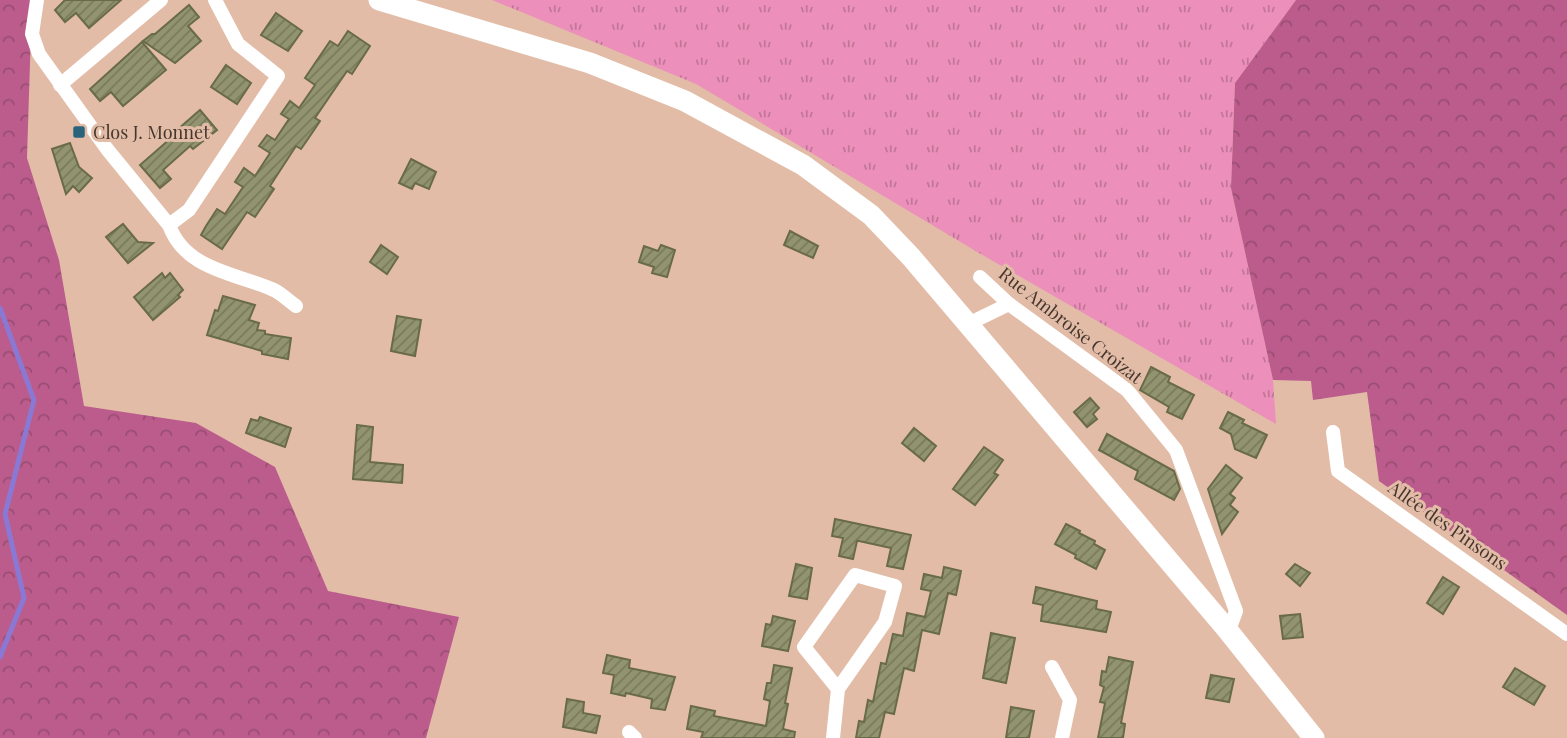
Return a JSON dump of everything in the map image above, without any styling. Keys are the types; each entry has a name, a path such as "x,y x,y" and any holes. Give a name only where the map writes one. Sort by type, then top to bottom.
{"main road":[{"path":"379,0 590,63 685,101 803,165 871,215 911,257 1225,627 1314,738"}],"street":[{"path":"37,0 32,34 39,54 107,149 169,225 174,238 187,253 212,269 276,291 296,306"},
{"path":"60,85 161,0"},
{"path":"169,225 189,211 278,76 238,44 215,0"},
{"name":"Rue Ambroise Croizat","path":"980,277 1009,304 1127,390 1176,450 1236,611 1232,622 1225,627"},
{"path":"968,324 1009,304"},
{"name":"Allée des Pinsons","path":"1333,432 1338,471 1567,634"},
{"path":"833,738 838,689 885,622 895,586 855,575 804,647 838,689"},
{"path":"1052,667 1070,699 1062,738"}],"green space":[{"path":"0,0 32,0 27,158 59,260 84,406 196,423 275,467 328,591 459,617 426,738 0,738"},
{"path":"492,0 1296,0 1235,83 1231,188 1273,380 1276,424 979,253 696,84"},
{"path":"1296,0 1567,0 1567,615 1379,481 1367,392 1313,400 1311,381 1273,380 1231,188 1235,83"}],"building":[{"path":"65,0 121,0 89,28 76,13 65,22 55,10"},
{"path":"189,5 199,17 188,26 201,41 175,63 143,41"},
{"path":"276,13 302,31 288,51 261,35"},
{"path":"348,31 370,46 352,74 347,71 315,118 320,121 301,149 296,146 270,186 274,189 255,217 247,212 222,249 201,235 206,226 217,209 225,214 243,187 235,182 244,168 255,176 270,153 259,146 267,135 275,140 289,119 281,114 290,101 299,108 315,85 305,78 330,41 338,46"},
{"path":"142,42 166,70 123,106 111,92 100,101 90,89"},
{"path":"226,65 251,83 237,104 211,87"},
{"path":"200,110 217,130 193,149 190,146 163,170 171,179 160,188 140,165"},
{"path":"70,143 79,167 92,178 79,192 73,186 66,194 52,149"},
{"path":"411,159 436,172 429,189 415,183 412,189 399,183"},
{"path":"123,224 138,242 153,243 128,263 106,237"},
{"path":"790,231 818,246 813,258 784,245"},
{"path":"381,245 398,257 387,274 370,262"},
{"path":"661,245 675,250 667,277 652,273 654,267 639,262 644,246 658,251"},
{"path":"162,273 165,278 170,273 183,290 178,295 180,297 153,320 134,297"},
{"path":"223,296 255,305 249,320 259,323 257,330 291,338 288,359 262,354 262,351 207,335"},
{"path":"397,316 421,320 415,356 391,351"},
{"path":"1151,367 1170,377 1168,382 1194,395 1182,419 1167,412 1169,407 1140,390"},
{"path":"1090,398 1099,408 1093,414 1097,419 1087,427 1074,412"},
{"path":"1228,412 1244,420 1242,423 1267,435 1256,458 1235,449 1231,434 1220,428"},
{"path":"260,417 291,428 285,447 246,433 251,419 258,421"},
{"path":"357,425 373,427 370,462 403,465 402,483 353,479"},
{"path":"914,428 936,446 924,461 902,443"},
{"path":"1107,434 1174,471 1180,489 1174,500 1135,479 1138,471 1099,450"},
{"path":"984,447 1003,460 994,473 998,475 975,505 953,489"},
{"path":"1226,465 1242,478 1230,494 1235,498 1230,505 1238,512 1222,534 1208,489"},
{"path":"835,519 911,535 903,569 887,566 891,548 859,541 853,559 839,556 843,538 832,536"},
{"path":"1066,524 1105,550 1096,569 1055,544"},
{"path":"796,564 812,568 807,599 789,596"},
{"path":"1295,564 1310,573 1300,586 1286,574"},
{"path":"944,567 961,571 956,595 948,593 939,634 922,630 914,671 904,668 894,714 885,712 879,738 856,738 859,721 864,722 868,700 873,702 881,663 886,664 893,634 903,636 907,613 925,617 931,591 921,589 924,574 942,578"},
{"path":"1443,577 1459,587 1443,614 1427,603"},
{"path":"1036,587 1097,601 1096,609 1111,612 1106,632 1041,621 1043,605 1033,603"},
{"path":"1300,614 1303,637 1283,639 1280,616"},
{"path":"773,616 795,621 788,651 762,646 766,624 771,625"},
{"path":"991,633 1015,638 1006,683 983,678"},
{"path":"607,655 630,660 629,668 675,677 665,710 651,708 652,699 626,693 625,696 611,693 614,675 603,673"},
{"path":"1109,657 1133,662 1121,723 1125,724 1123,738 1098,738 1105,703 1100,702 1104,687 1100,685 1102,671 1106,672"},
{"path":"774,665 792,668 783,729 795,732 794,738 701,738 703,732 687,729 691,706 715,711 714,716 766,726 770,701 764,699 767,683 771,683"},
{"path":"1515,668 1545,686 1534,705 1503,687"},
{"path":"1211,675 1234,679 1229,702 1206,698"},
{"path":"567,699 584,702 583,713 600,716 596,733 563,727"},
{"path":"1011,707 1034,711 1029,738 1006,738"}],"waterway":[{"path":"0,308 34,400 5,514 24,598 0,657"}],"place":[{"name":"Clos J. Monnet","path":"79,132"}]}
